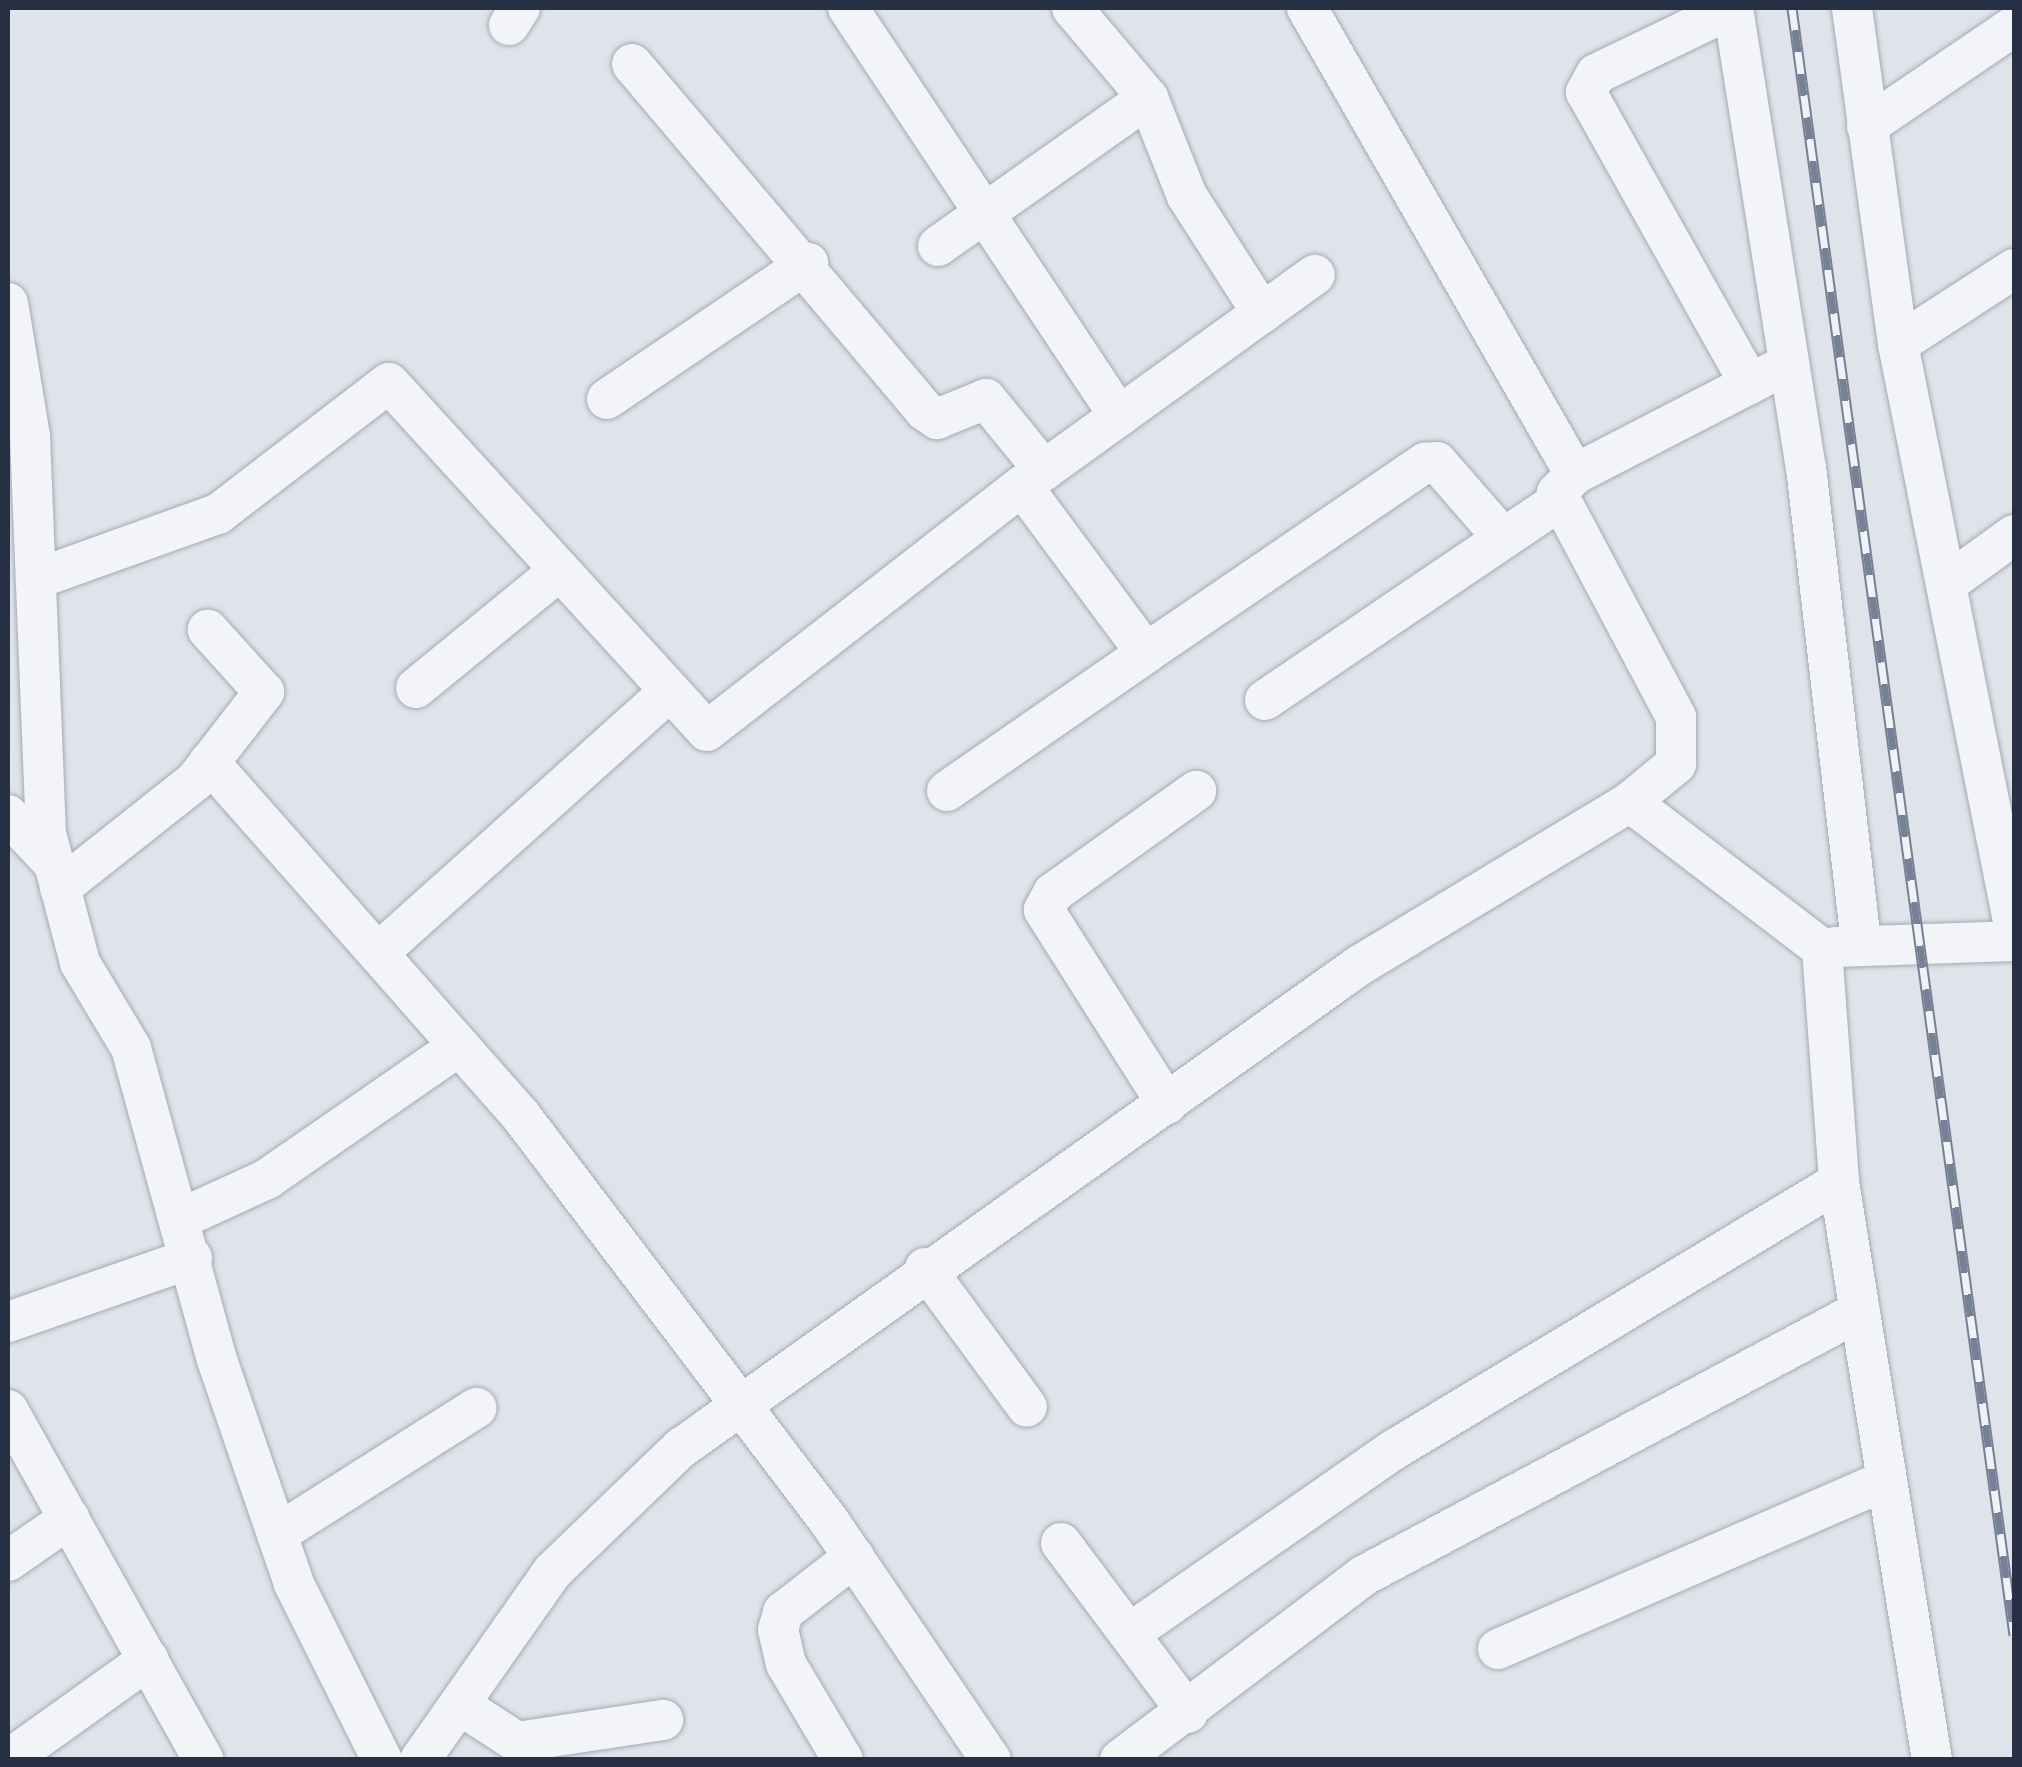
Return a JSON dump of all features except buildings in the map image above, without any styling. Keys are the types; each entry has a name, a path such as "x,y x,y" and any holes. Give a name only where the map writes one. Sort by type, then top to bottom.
{"street":[{"path":"848,8 1119,416"},
{"path":"1072,8 1148,98 1187,196 1262,313"},
{"path":"420,1760 554,1571 741,1400 1360,965 1630,802 1676,764 1676,716 1566,488 1307,8"},
{"path":"1750,384 1586,92 1596,74 1733,8 1788,364 1841,947 1839,1182 1932,1760"},
{"path":"1852,8 1898,344 1950,582 1999,743 2014,926"},
{"path":"1867,126 2014,26"},
{"path":"632,64 808,263 924,410 937,419 986,399 1146,653"},
{"path":"938,246 1148,98"},
{"path":"607,399 808,263"},
{"path":"1898,344 2014,269"},
{"path":"36,579 218,514 389,383 707,731 1033,478 1316,275"},
{"path":"8,303 30,436 57,876 80,963 130,1048 278,1534 382,1760"},
{"path":"1264,700 1503,538 1566,488 1788,364"},
{"path":"947,791 1426,463 1437,462 1503,538"},
{"path":"1950,582 2014,535"},
{"path":"416,688 560,570"},
{"path":"57,876 209,762 264,692 208,630"},
{"path":"378,953 670,690"},
{"path":"209,762 459,1046 741,1400 854,1558 990,1760"},
{"path":"1167,1104 1044,910 1053,893 1196,790"},
{"path":"1630,802 1841,947 2014,941"},
{"path":"8,815 57,876"},
{"path":"182,1218 267,1180 459,1046"},
{"path":"1130,1632 1394,1449 1839,1182"},
{"path":"8,1322 192,1258"},
{"path":"924,1268 1026,1406"},
{"path":"1120,1760 1188,1714 1363,1576 1860,1311"},
{"path":"278,1534 476,1408"},
{"path":"8,1410 204,1760"},
{"path":"1498,1649 1886,1480"},
{"path":"8,1560 70,1518"},
{"path":"1061,1543 1188,1714"},
{"path":"843,1760 786,1664 778,1630 784,1612 854,1558"},
{"path":"8,1760 149,1659"},
{"path":"460,1705 517,1742 663,1720"}],"railway":[{"path":"1792,8 2014,1635"}]}
